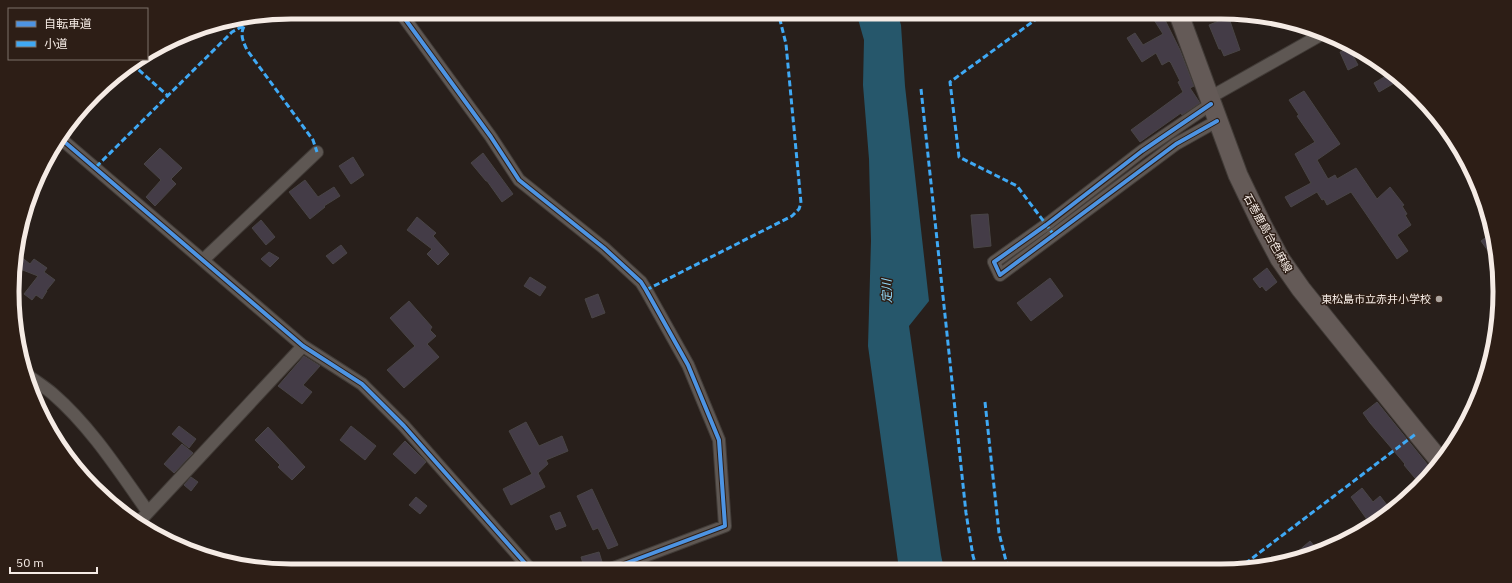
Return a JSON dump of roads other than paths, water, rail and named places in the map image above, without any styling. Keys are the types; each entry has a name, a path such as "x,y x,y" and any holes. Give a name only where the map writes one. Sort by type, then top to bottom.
{"main road":[{"name":"石巻鹿島台色麻線","path":"1181,19 1238,176 1280,259 1310,301 1437,457"}],"street":[{"path":"405,19 491,137 519,180 604,248 641,282 688,365 719,440 725,526 624,564"},
{"path":"1213,108 1176,144 1000,275 994,262 1046,225 1142,151 1213,108 1318,37"},
{"path":"64,141 96,167 303,346 362,384 404,426 526,564"},
{"path":"202,260 316,152"},
{"path":"142,519 303,346"},
{"path":"33,379 53,394 81,423 98,443 148,512"}],"water":[{"name":"定川","path":"858,19 899,19 901,25 905,86 929,301 909,326 943,564 898,564 868,346 871,241 869,159 863,85 864,40"}],"place":[{"name":"東松島市立赤井小学校","path":"1439,299"}]}
